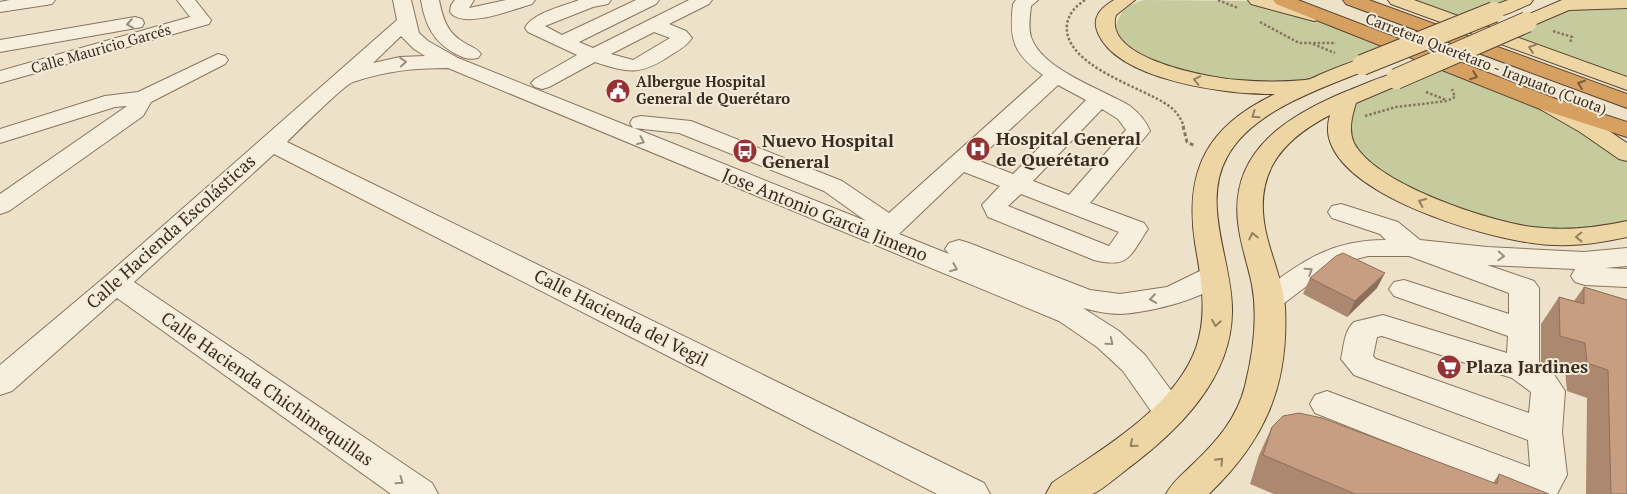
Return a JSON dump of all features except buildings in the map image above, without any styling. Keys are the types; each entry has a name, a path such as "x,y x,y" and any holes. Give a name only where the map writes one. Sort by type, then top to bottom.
{"highway":[{"path":"1282,0 1548,104 1627,130"},
{"name":"Carretera Querétaro - Irapuato (Cuota)","path":"1317,0 1627,117"},
{"name":"Carretera Querétaro - Irapuato (Cuota)","path":"1352,0 1627,101"}],"main road":[{"path":"1126,0 1108,12 1105,28 1114,44 1138,60 1180,76 1232,86 1270,88 1315,84"},
{"path":"1397,0 1561,58 1627,84"},
{"path":"1065,494 1125,451 1170,412 1202,369 1211,348 1218,311 1218,293 1205,205 1208,172 1214,157 1232,134 1256,114 1315,84 1524,0"},
{"path":"1185,494 1225,457 1251,418 1259,400 1267,361 1269,300 1251,229 1249,209 1252,187 1266,154 1284,134 1306,120 1343,110 1396,79 1571,2 1627,3"},
{"path":"1250,6 1331,19"},
{"path":"1561,58 1627,78"},
{"path":"1548,104 1627,154"},
{"path":"1343,110 1340,137 1355,160 1370,172 1407,195 1460,217 1512,231 1548,236 1591,237 1627,229"}],"street":[{"path":"0,7 46,0"},
{"path":"402,0 410,35 421,45 457,56"},
{"path":"430,0 435,24 442,37 457,56"},
{"path":"465,0 460,4 459,12 469,15 526,0"},
{"path":"602,0 541,21 535,26 537,30 563,42 631,66 644,62 681,40 679,35 653,25"},
{"path":"563,42 650,0"},
{"path":"542,83 594,54 703,0"},
{"path":"1018,2 1021,37 1031,55 1056,75 1131,118 1136,124 1138,131 1074,205"},
{"path":"0,46 194,11"},
{"name":"Calle Mauricio Garcés","path":"0,78 194,11"},
{"name":"Calle Hacienda Escolásticas","path":"0,382 116,283 406,22"},
{"name":"Calle Hacienda Escolásticas","path":"341,82 379,66 398,62 457,56"},
{"name":"Jose Antonio Garcia Jimeno","path":"457,56 542,83 641,123 1018,283 1108,339 1134,363 1170,412"},
{"name":"Jose Antonio Garcia Jimeno","path":"457,56 885,227"},
{"path":"0,136 113,101 143,98 218,60"},
{"path":"885,227 1056,75"},
{"path":"0,206 136,111 143,98"},
{"path":"960,162 1016,184 1074,205 1134,229 1118,253 1112,256 997,211 994,205 1016,184 1099,99"},
{"name":"Calle Hacienda del Vegil","path":"270,143 971,494"},
{"path":"1341,212 1389,228 1412,248 1524,288"},
{"path":"1269,300 1298,278 1335,256 1368,248 1412,248 1486,256 1584,261 1627,258"},
{"path":"1523,370 1524,288 1532,274 1627,278"},
{"name":"Jose Antonio Garcia Jimeno","path":"1018,283 1085,299 1120,304 1174,296 1214,275"},
{"name":"Calle Hacienda Chichimequillas","path":"116,283 418,494"},
{"path":"1404,290 1522,330"},
{"path":"1327,404 1533,484 1542,485 1548,481 1545,432 1548,391 1541,380 1523,370 1383,325 1365,329 1362,332 1357,356 1360,363 1371,370 1545,432"}],"path":[{"path":"1085,0 1071,12 1067,21 1066,33 1074,48 1094,64 1174,110 1184,125 1187,142 1214,157"},
{"path":"1218,0 1234,6 1250,6"},
{"path":"1257,20 1294,41 1313,44"},
{"path":"1343,110 1360,119 1376,112 1396,107 1447,101 1455,97 1450,86"}],"green space":[{"path":"1144,0 1250,1 1323,20 1389,46 1308,79 1279,83 1232,82 1161,66 1131,51 1115,31 1116,24 1124,10"},
{"path":"1402,0 1515,0 1461,21"},
{"path":"1627,5 1627,76 1504,36 1574,6"},
{"path":"1442,67 1545,107 1618,152 1627,161 1627,220 1610,228 1547,232 1464,215 1380,173 1349,143 1340,119 1355,102"}],"place":[{"name":"Albergue Hospital General de Querétaro","path":"618,91"},
{"name":"Hospital General de Querétaro","path":"978,149"},
{"name":"Nuevo Hospital General","path":"745,151"},
{"name":"Plaza Jardines","path":"1449,367"}]}
